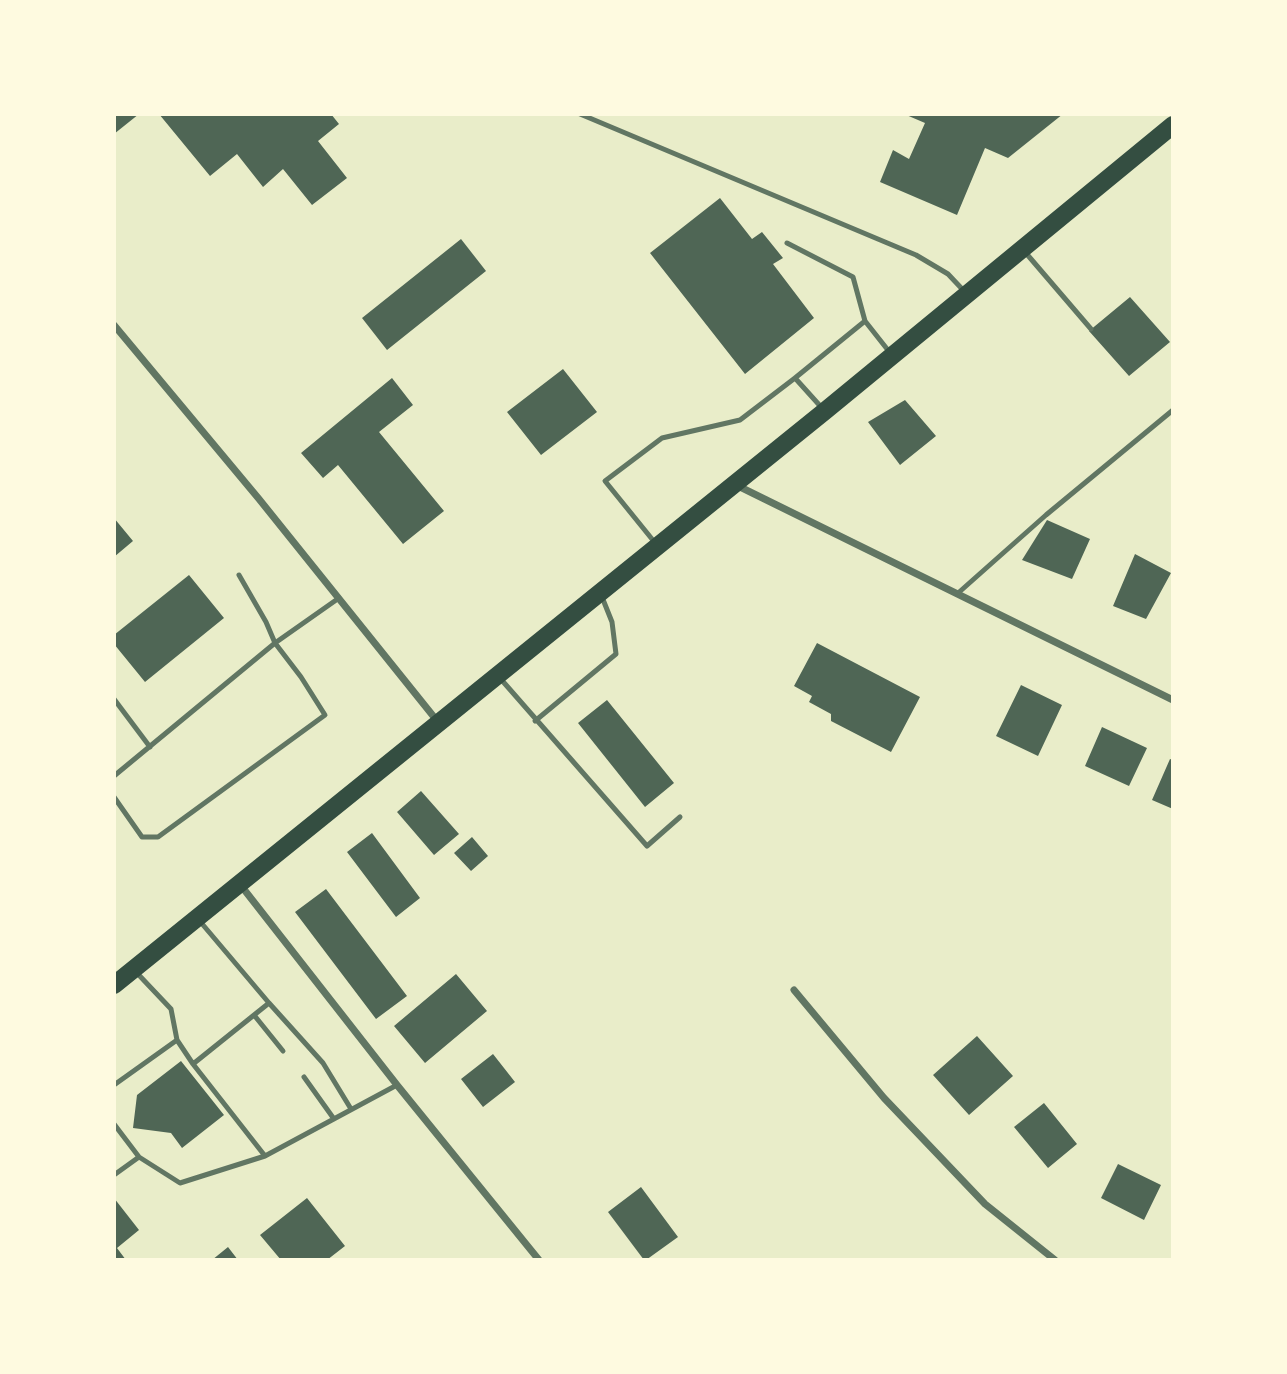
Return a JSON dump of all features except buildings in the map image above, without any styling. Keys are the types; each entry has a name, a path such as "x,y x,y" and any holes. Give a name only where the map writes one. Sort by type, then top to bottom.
{"main road":[{"path":"114,985 656,544 825,411 965,293 1173,125"}],"street":[{"path":"114,325 438,722"},
{"path":"732,483 1172,698"},
{"path":"238,883 539,1260"},
{"path":"794,990 884,1098 985,1204 1055,1260"}],"lane":[{"path":"580,114 916,255 948,274 965,293"},
{"path":"787,243 853,276 865,321 891,354"},
{"path":"1022,248 1091,329"},
{"path":"656,544 605,481 662,438 740,420 865,321"},
{"path":"795,378 825,411"},
{"path":"957,594 1046,515 1173,410"},
{"path":"114,797 142,837 158,837 325,715 275,643 239,575"},
{"path":"535,721 616,653 612,622 599,591"},
{"path":"114,776 275,643 339,598"},
{"path":"496,674 647,846 680,817"},
{"path":"114,699 150,747"},
{"path":"196,917 323,1063 351,1109"},
{"path":"133,970 171,1009 177,1040 265,1156"},
{"path":"193,1064 269,1003"},
{"path":"254,1015 283,1051"},
{"path":"114,1085 177,1040"},
{"path":"304,1077 334,1119"},
{"path":"114,1124 139,1157 180,1183 265,1156 397,1085"},
{"path":"114,1175 139,1157"}]}
